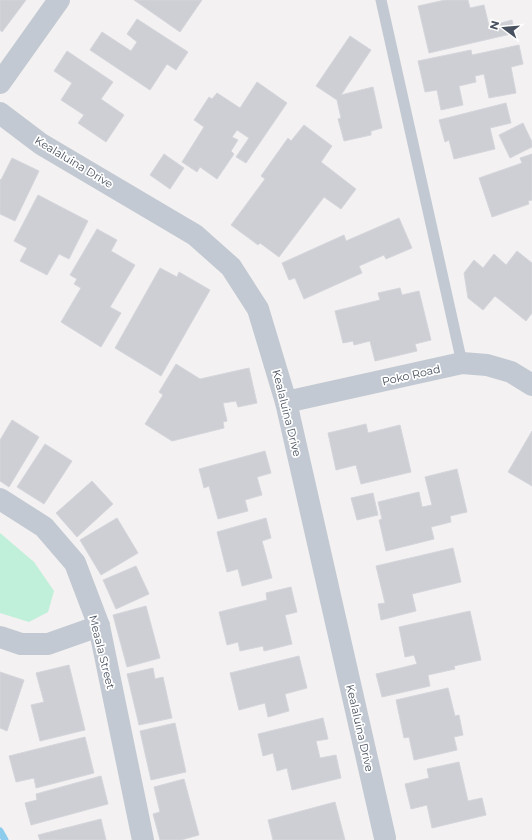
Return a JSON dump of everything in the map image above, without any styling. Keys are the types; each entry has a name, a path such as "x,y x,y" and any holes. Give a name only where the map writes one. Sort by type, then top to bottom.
{"street":[{"path":"0,83 59,0"},
{"name":"Kealaluina Drive","path":"0,113 41,144 195,235 231,267 258,309 286,402 385,838"},
{"name":"Poko Road","path":"286,402 462,363 487,365 511,372 532,385"},
{"name":"Meaala Street","path":"0,499 44,527 75,563 98,626 143,840"},
{"path":"0,636 21,644 48,644 98,626"}],"lane":[{"path":"381,0 462,363"}],"green space":[{"path":"0,533 34,562 54,591 48,612 29,622 0,613"}],"building":[{"path":"0,0 26,0 2,32 0,30"},
{"path":"134,0 202,0 180,32"},
{"path":"445,0 468,0 470,8 484,5 489,26 512,20 515,33 429,53 418,6"},
{"path":"137,19 188,52 176,70 167,64 150,90 90,50 102,32 131,51 137,42 127,34"},
{"path":"350,36 371,50 341,95 373,87 382,128 371,131 371,135 344,141 338,119 341,118 337,100 316,86"},
{"path":"519,45 523,64 511,67 516,93 489,98 484,74 475,76 476,82 459,86 463,105 441,110 437,90 425,92 418,61 471,50 472,55"},
{"path":"67,51 113,82 101,99 124,115 106,142 78,123 84,115 61,100 72,83 54,71"},
{"path":"257,82 287,103 246,163 236,157 249,138 237,130 232,137 238,140 231,151 234,154 217,179 200,167 197,172 182,162 204,127 194,120 209,97 212,99 217,93 240,108"},
{"path":"506,103 511,123 490,128 495,149 454,159 449,140 445,142 439,120"},
{"path":"523,123 532,142 532,147 510,158 499,135"},
{"path":"304,125 332,146 321,162 356,189 341,209 324,197 279,257 260,243 258,245 231,225 265,179 261,176 288,138 291,141"},
{"path":"164,154 184,168 170,189 150,175"},
{"path":"532,154 532,200 528,201 529,204 492,217 479,178 522,163 520,158"},
{"path":"12,158 39,171 15,221 0,214 0,179 1,180"},
{"path":"38,195 88,221 69,259 59,254 47,275 20,261 27,248 14,241"},
{"path":"399,218 412,248 386,259 384,255 359,266 362,273 304,299 295,278 289,280 282,263 344,235 346,241"},
{"path":"97,229 117,240 111,251 135,265 110,307 121,313 101,347 61,322 81,288 74,284 77,279 70,275"},
{"path":"517,251 532,263 532,313 526,321 495,296 483,310 468,298 464,273 474,260 483,268 494,254 506,265"},
{"path":"160,268 177,277 179,272 210,290 161,376 115,348"},
{"path":"400,288 402,295 419,291 431,340 415,344 417,351 375,361 370,341 354,345 353,341 343,343 335,311 380,300 378,293"},
{"path":"176,364 200,379 249,368 257,403 238,407 236,401 223,403 227,421 223,422 224,428 172,441 145,424 163,395 159,392"},
{"path":"12,420 39,437 9,487 0,481 0,440"},
{"path":"366,424 368,433 400,425 411,472 361,484 356,465 336,470 328,433"},
{"path":"532,431 532,486 508,472"},
{"path":"45,444 72,461 44,504 17,487"},
{"path":"265,451 271,473 257,477 262,495 245,500 248,511 218,519 209,486 204,488 199,469"},
{"path":"457,469 467,512 450,516 451,522 431,527 434,539 386,551 379,520 382,519 378,502 419,492 422,507 432,505 425,477"},
{"path":"92,481 113,504 77,537 56,513"},
{"path":"373,493 378,515 357,520 351,498"},
{"path":"117,518 138,553 101,575 80,540"},
{"path":"266,518 271,538 262,541 272,578 242,586 238,569 227,572 217,532"},
{"path":"453,548 461,582 412,594 416,611 381,620 378,604 385,603 376,566"},
{"path":"136,566 149,594 116,609 103,580"},
{"path":"291,587 297,612 285,615 292,644 264,651 263,646 240,651 238,642 227,645 219,612 267,600 266,593"},
{"path":"146,606 160,658 127,667 113,615"},
{"path":"470,611 481,660 454,666 455,669 428,675 430,686 382,697 376,674 417,664 414,655 405,657 399,627"},
{"path":"299,656 307,688 285,694 289,711 268,717 265,703 239,710 230,673"},
{"path":"69,665 85,730 40,741 31,705 44,702 36,673"},
{"path":"153,668 155,679 163,677 172,718 139,725 127,674"},
{"path":"0,672 24,680 7,731 0,728"},
{"path":"448,688 455,716 459,715 463,735 454,737 457,750 414,760 409,737 404,738 396,700"},
{"path":"323,718 328,739 316,741 320,758 336,755 341,778 292,790 287,768 277,771 273,753 263,756 258,734"},
{"path":"175,723 186,772 151,780 140,731"},
{"path":"85,737 94,773 36,788 34,778 16,782 9,756"},
{"path":"459,762 468,801 482,798 486,815 432,828 427,805 411,809 405,784 429,778 427,769"},
{"path":"101,776 108,804 31,825 25,803 37,800 36,794"},
{"path":"184,779 199,835 181,840 160,840 153,814 160,812 154,787"},
{"path":"335,802 345,840 273,840 268,820"},
{"path":"101,819 106,840 40,840 38,835"}],"waterway":[{"path":"0,831 5,840"}]}
